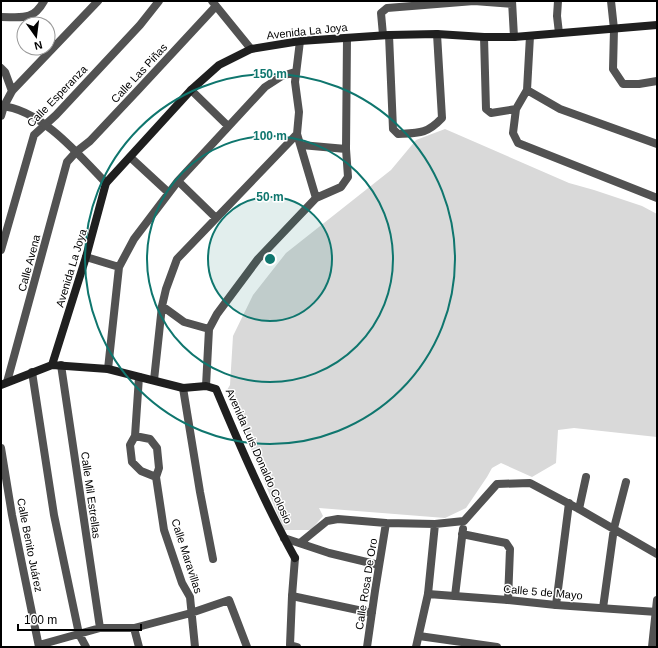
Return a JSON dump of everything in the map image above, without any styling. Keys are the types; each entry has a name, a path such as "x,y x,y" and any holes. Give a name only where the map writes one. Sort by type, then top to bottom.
{"main road":[{"name":"Avenida La Joya","path":"52,365 86,257 106,183 191,90 219,65 251,49 300,41 386,35 437,34 514,37 657,25"},
{"path":"4,384 52,365 61,365 108,369 183,388 206,386"},
{"name":"Avenida Luis Donaldo Colosio","path":"206,386 216,389 236,436 295,558"}],"street":[{"path":"1,17 26,17 36,14 44,1"},
{"path":"1,116 2,106 12,91 98,1"},
{"name":"Calle Esperanza","path":"1,250 34,135 46,125 140,25 159,1"},
{"path":"437,34 442,118 435,126 421,133 398,134 393,129 386,35 381,13 387,8 474,1 512,2 514,37"},
{"path":"558,1 557,16 559,33"},
{"path":"612,1 614,29 613,69 623,84 639,84 657,81"},
{"path":"214,4 251,49"},
{"name":"Calle Las Piñas","path":"76,152 90,141 214,4"},
{"path":"530,36 527,90 516,109 514,133 518,143 657,198"},
{"path":"484,37 486,109 491,113 516,109"},
{"path":"206,386 209,329 217,314 258,259 316,198 341,187 348,177 346,149 347,38"},
{"path":"300,41 295,82 299,112 298,134 316,198"},
{"path":"1,68 5,72 12,91"},
{"path":"108,369 119,267 134,240 178,181 265,87 282,76 296,72"},
{"path":"191,90 228,126"},
{"path":"527,90 560,109 657,144"},
{"path":"2,106 27,113 46,125 76,152 106,183"},
{"path":"154,380 162,306 166,289 177,260 298,134"},
{"path":"301,145 346,149"},
{"name":"Calle Avena","path":"4,384 68,162 76,152"},
{"path":"130,157 169,193"},
{"path":"178,181 216,218"},
{"path":"86,257 119,267"},
{"path":"162,306 184,322 209,329"},
{"name":"Calle Mil Estrellas","path":"61,365 100,628"},
{"path":"32,372 54,515 79,634 86,647"},
{"path":"139,377 135,436 130,445 132,462 141,471 156,477"},
{"path":"183,388 200,492 213,559"},
{"name":"Calle Maravillas","path":"135,436 150,439 157,448 159,468 156,477 164,530 182,583 190,597 195,647"},
{"name":"Calle Benito Juárez","path":"1,448 12,515 39,646"},
{"path":"579,509 586,477"},
{"path":"603,608 614,528 626,482"},
{"path":"455,596 464,521 497,484 530,483 614,528 657,554"},
{"path":"556,605 569,503"},
{"path":"300,543 327,521 338,519 386,523 435,524 464,521"},
{"name":"Calle Rosa De Oro","path":"367,647 386,523"},
{"path":"416,647 428,594 435,524"},
{"path":"462,534 506,543 510,549 508,600"},
{"path":"284,538 329,553 379,565"},
{"path":"292,646 292,596 295,558"},
{"name":"Calle 5 de Mayo","path":"428,594 656,612"},
{"path":"292,596 372,613"},
{"path":"39,646 100,628 134,628 191,613 229,600 246,647"},
{"path":"652,647 657,600"},
{"path":"134,628 139,647"},
{"path":"419,636 497,647"}],"shaded area":[{"path":"445,129 569,183 642,206 657,214 657,437 574,428 558,430 556,463 532,477 501,463 492,468 466,508 445,518 319,508 323,516 311,530 284,530 227,390 230,385 233,336 253,295 286,253 391,170 416,140"}]}
